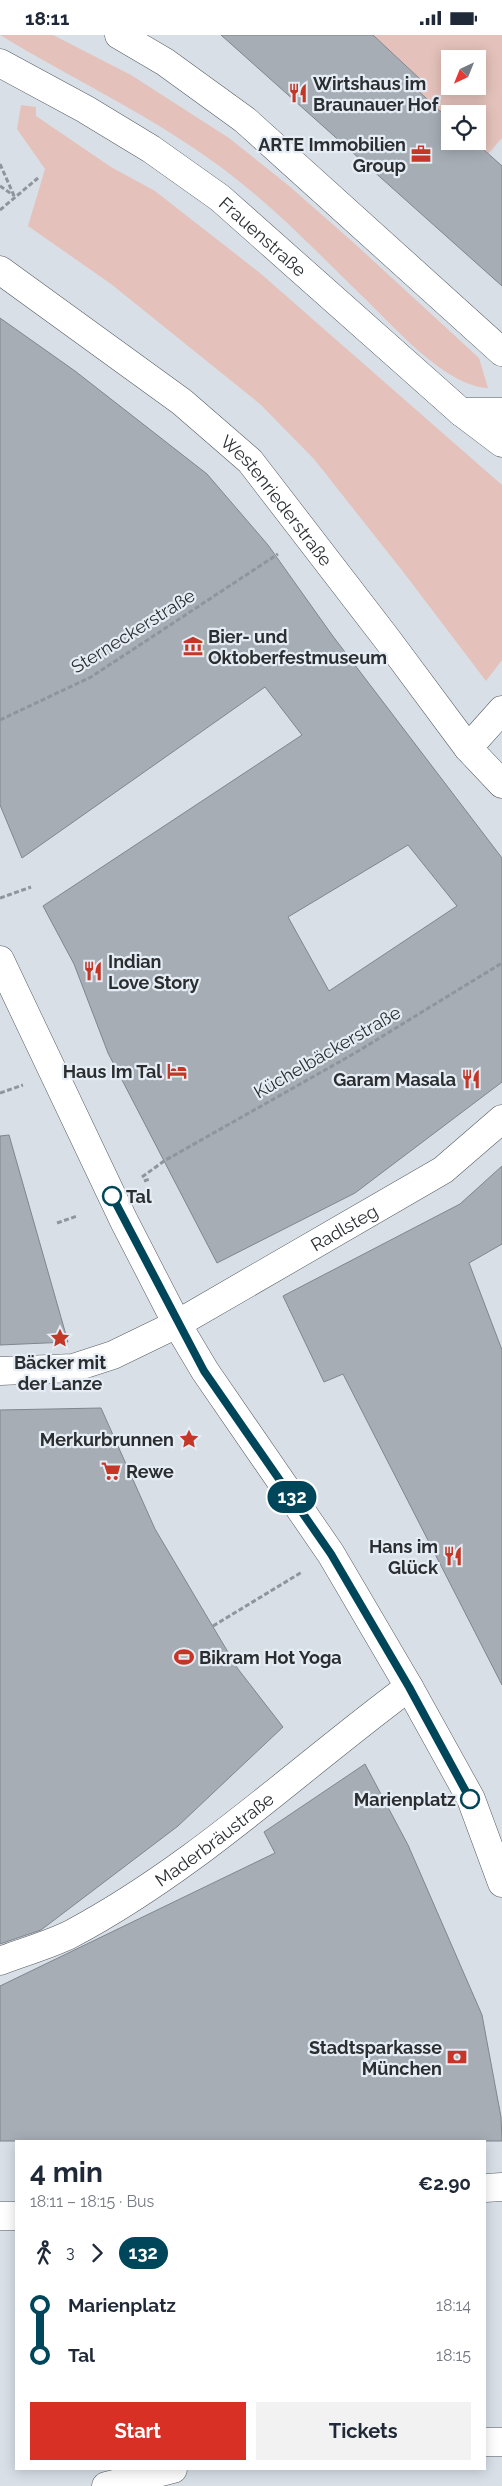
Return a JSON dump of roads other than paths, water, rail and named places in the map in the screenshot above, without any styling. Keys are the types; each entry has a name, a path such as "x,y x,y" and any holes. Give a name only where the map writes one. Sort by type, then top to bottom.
{"street":[{"path":"119,35 165,61 245,120 502,353"},
{"name":"Frauenstraße","path":"0,63 85,109 151,149 220,198 461,411 502,443"},
{"name":"Westenriederstraße","path":"0,270 182,402 250,461 468,748 502,784"},
{"path":"461,411 502,412"},
{"path":"468,748 502,710"},
{"path":"0,960 110,1194 178,1324 204,1371 331,1554 409,1687 470,1799 502,1883"},
{"name":"Radlsteg","path":"0,1371 73,1368 113,1355 178,1324 443,1170 502,1119"},
{"name":"Maderbräustraße","path":"0,1961 70,1934 185,1864 346,1734 409,1687"},
{"path":"486,2188 502,2187"},
{"path":"0,2217 15,2216"},
{"path":"486,2442 502,2442"},
{"path":"106,2486 169,2470"}],"place":[{"name":"Wirtshaus im Braunauer Hof","path":"298,93"},
{"name":"ARTE Immobilien Group","path":"421,154"},
{"name":"Bier- und Oktoberfestmuseum","path":"193,646"},
{"name":"Indian Love Story","path":"93,971"},
{"name":"Haus Im Tal","path":"177,1071"},
{"name":"Garam Masala","path":"471,1079"},
{"name":"Tal","path":"112,1196"},
{"name":"Bäcker mit der Lanze","path":"60,1338"},
{"name":"Merkurbrunnen","path":"189,1439"},
{"name":"Rewe","path":"111,1471"},
{"name":"Hans im Glück","path":"453,1556"},
{"name":"Bikram Hot Yoga","path":"184,1657"},
{"name":"Marienplatz","path":"470,1799"},
{"name":"Stadtsparkasse München","path":"457,2057"}]}
